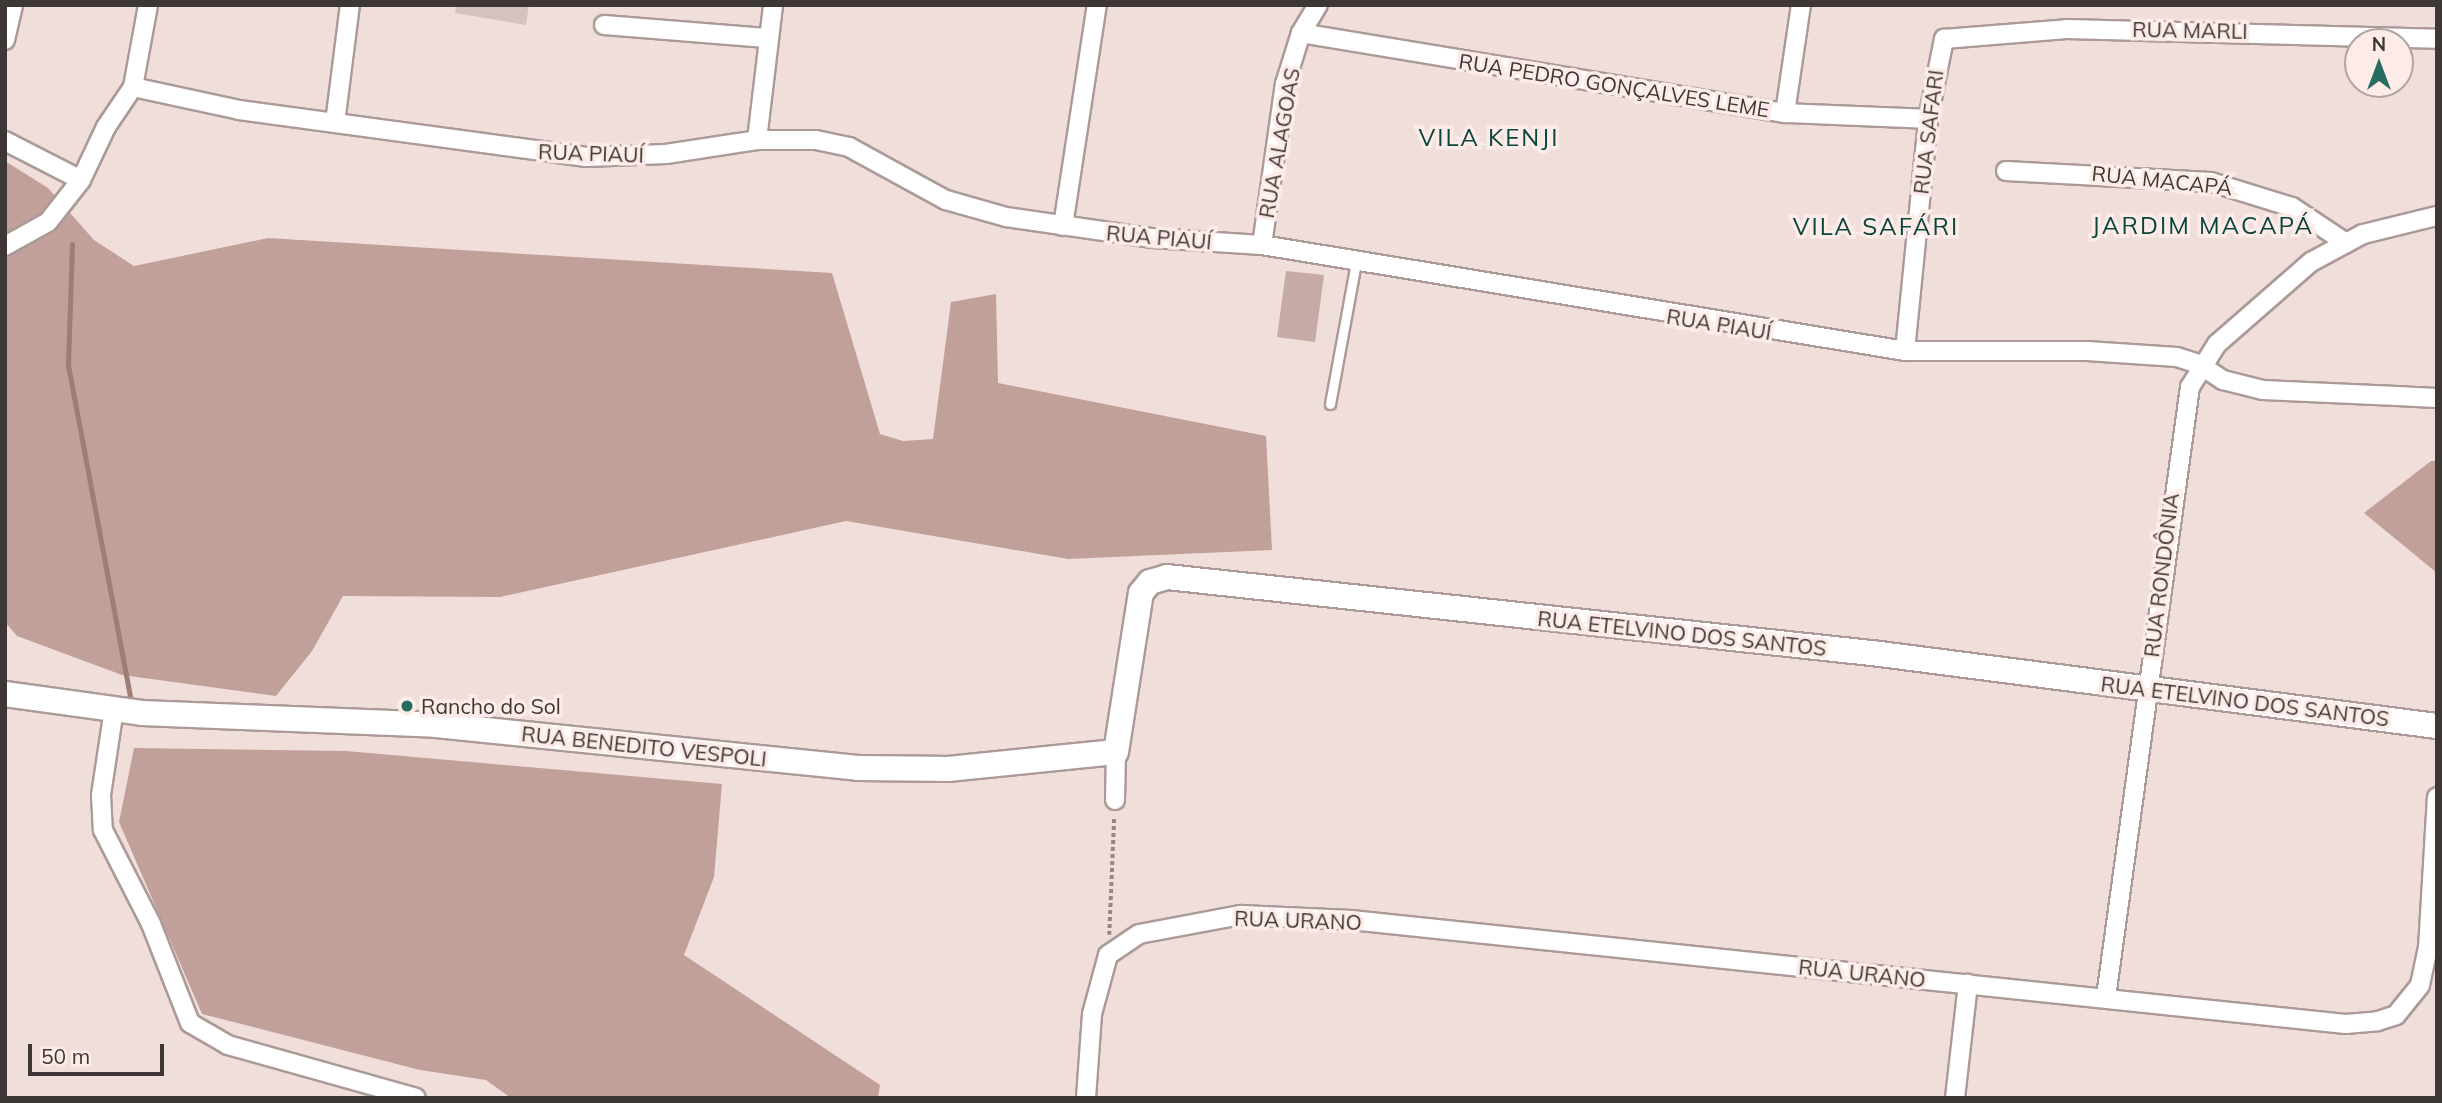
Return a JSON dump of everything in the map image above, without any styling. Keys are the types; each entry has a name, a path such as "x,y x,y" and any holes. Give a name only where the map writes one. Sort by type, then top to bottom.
{"street":[{"path":"5,40 13,5"},
{"path":"5,246 48,222 81,180 100,136 134,87 148,5"},
{"path":"335,123 350,5"},
{"path":"757,140 766,38 773,5"},
{"path":"1063,226 1097,5"},
{"name":"RUA ALAGOAS","path":"1262,245 1285,84 1301,33 1318,5"},
{"path":"1785,113 1801,5"},
{"path":"604,25 766,38"},
{"name":"RUA MARLI","path":"1944,39 2067,29 2437,39"},
{"name":"RUA PEDRO GONÇALVES LEME","path":"1301,33 1785,113 1928,118"},
{"name":"RUA SAFARI","path":"1905,351 1928,118 1944,39"},
{"name":"RUA PIAUÍ","path":"134,87 335,123 585,157 666,154 757,140 849,147 946,200 1063,226 1262,245 1356,263 1905,351 2087,351 2200,364"},
{"path":"5,141 81,180"},
{"name":"RUA MACAPÁ","path":"2006,171 2211,182 2292,207 2346,243"},
{"path":"2437,216 2346,243 2274,290 2200,364 2223,380 2263,390 2437,398"},
{"name":"RUA RONDÔNIA","path":"2106,997 2184,405 2200,364"},
{"name":"RUA ETELVINO DOS SANTOS","path":"1115,800 1116,752 1141,593 1150,582 1167,577 2147,688 2437,726"},
{"name":"RUA BENEDITO VESPOLI","path":"5,694 114,709 436,725 858,768 948,769 1116,752"},
{"path":"114,709 101,795 103,830 151,924 190,1023 228,1045 416,1098"},
{"name":"RUA URANO","path":"1108,955 1139,934 1241,915 1350,920 2346,1024 2396,1015 2420,985 2428,948 2437,797"},
{"path":"1086,1098 1092,1014 1108,955"},
{"path":"1955,1098 1968,984"}],"lane":[{"path":"1329,404 1356,263"}],"path":[{"path":"1108,955 1115,800"}],"shaded area":[{"path":"5,161 48,188 94,240 134,266 268,238 832,273 880,434 903,441 933,439 951,302 996,294 998,383 1266,436 1272,550 1068,559 846,521 500,597 343,596 312,651 276,696 122,675 17,636 5,622"},
{"path":"1286,271 1324,275 1315,342 1277,337"},
{"path":"2431,461 2437,461 2437,573 2364,513"},
{"path":"134,748 346,751 722,784 714,877 684,955 880,1085 878,1098 511,1098 486,1080 420,1070 202,1014 119,822"}],"building":[{"path":"456,5 529,5 526,25 455,13"}],"waterway":[{"path":"72,244 68,365 130,697"}],"place":[{"name":"Rancho do Sol","path":"407,706"}],"district":[{"name":"VILA KENJI","path":"1489,138"},
{"name":"JARDIM MACAPÁ","path":"2203,226"},
{"name":"VILA SAFÁRI","path":"1876,227"}]}
